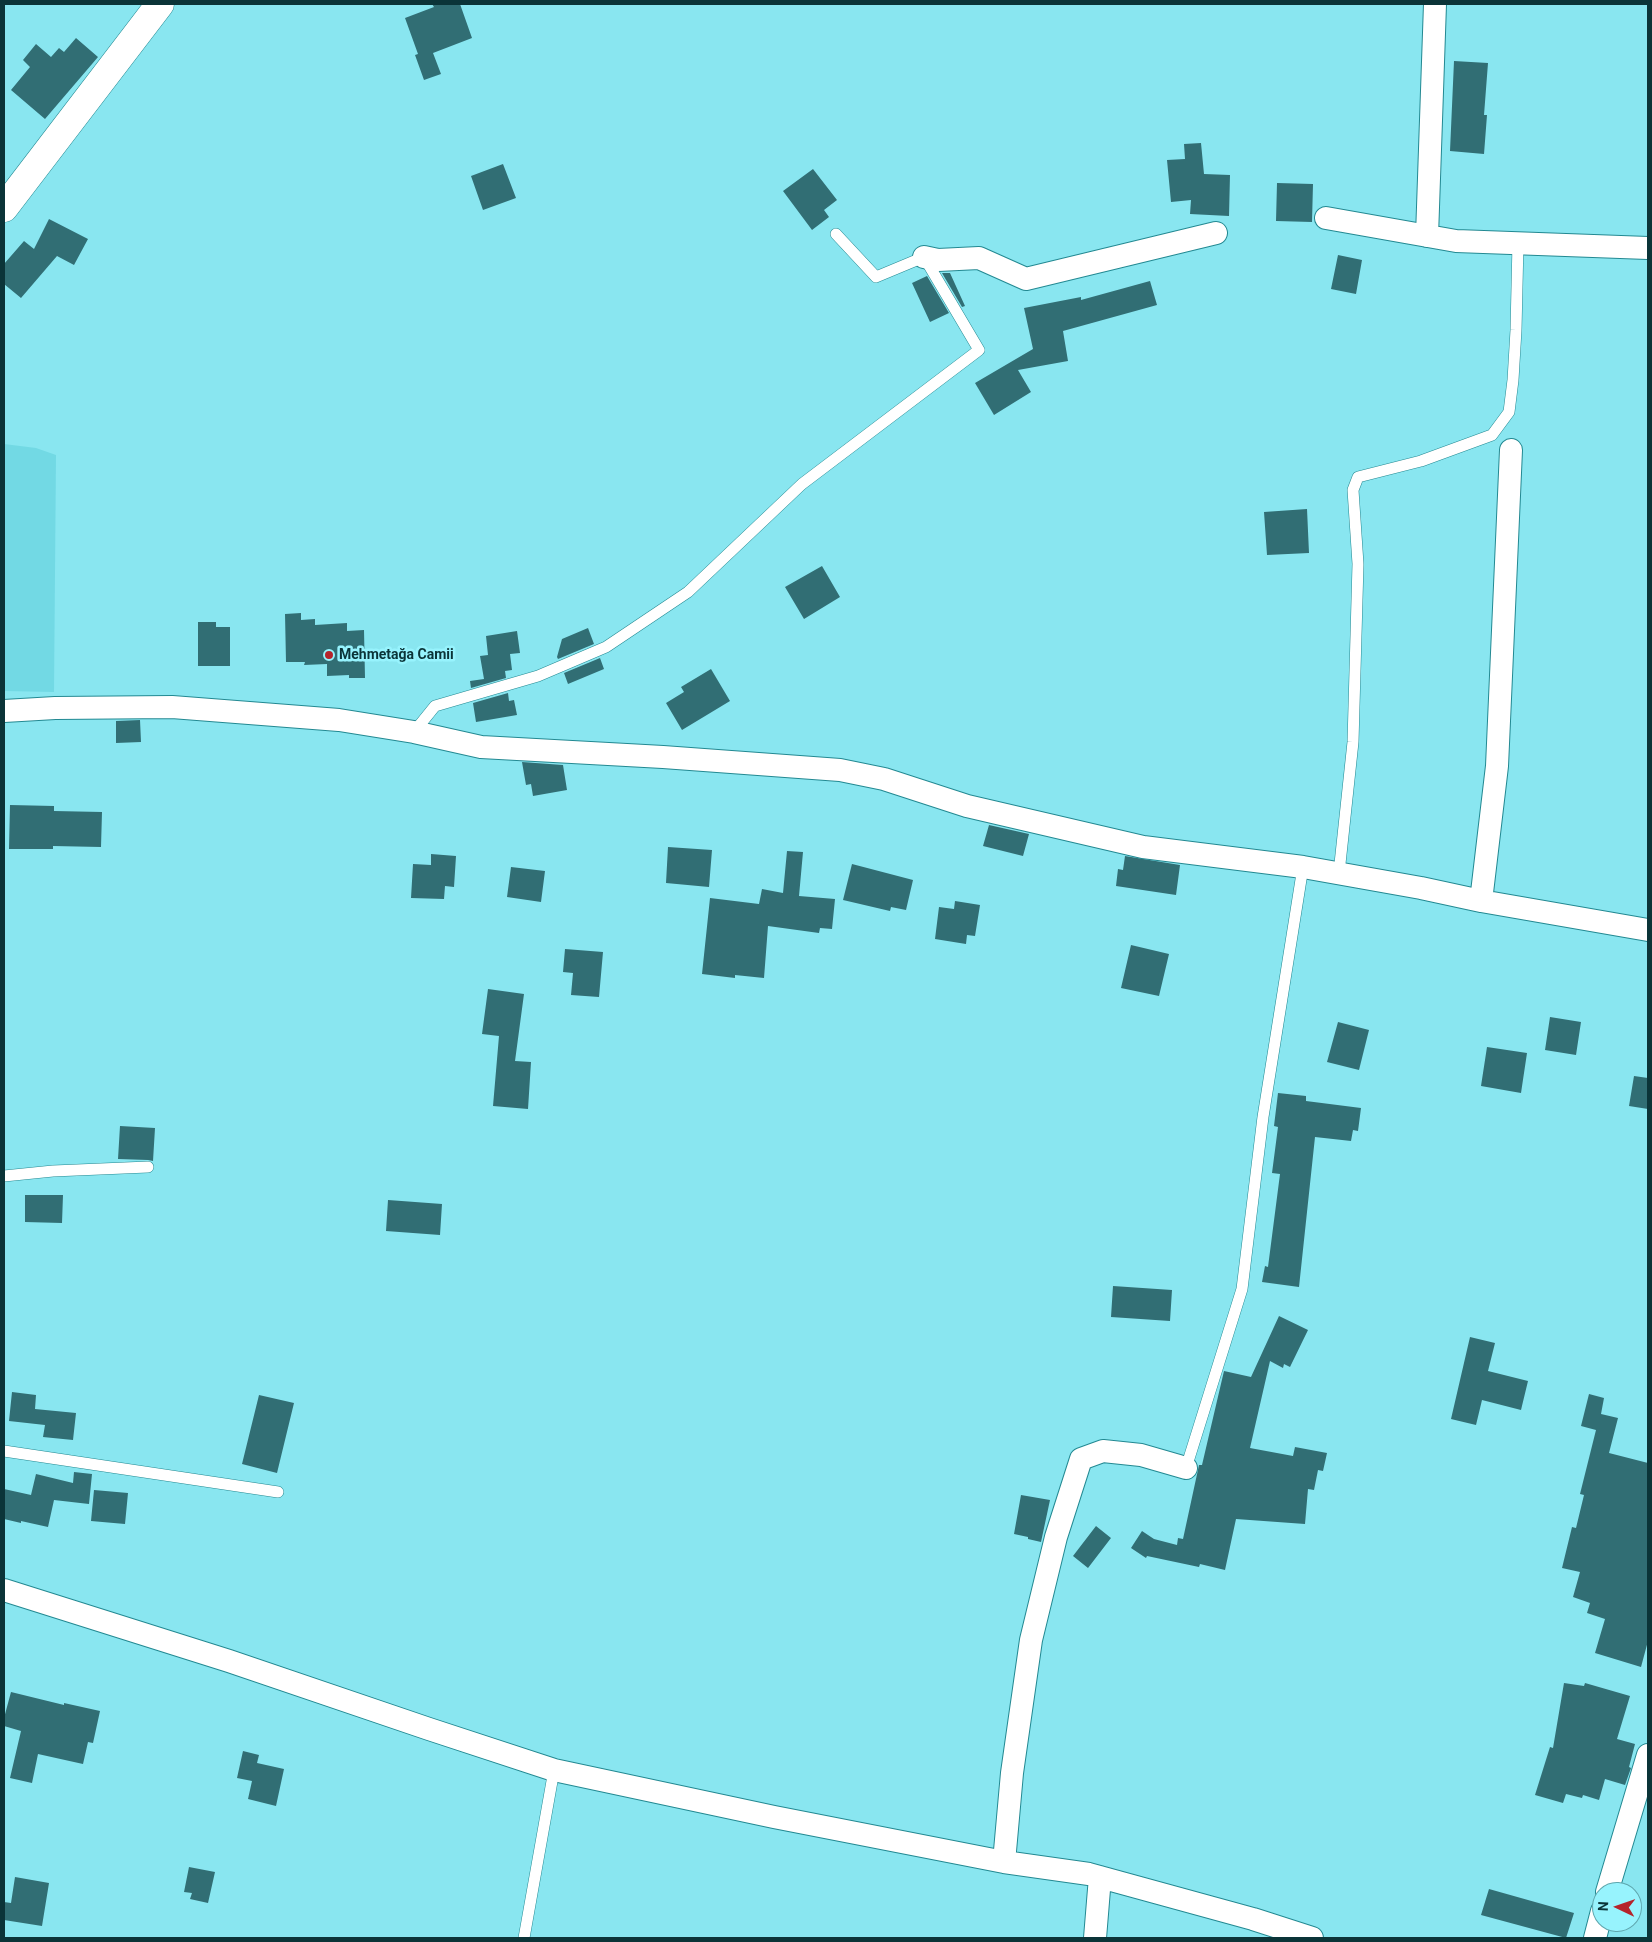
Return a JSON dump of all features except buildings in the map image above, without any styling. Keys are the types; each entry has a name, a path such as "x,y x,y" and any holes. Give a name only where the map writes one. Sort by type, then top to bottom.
{"street":[{"path":"4,208 160,4"},
{"path":"1427,236 1435,4"},
{"path":"1326,218 1456,241 1648,248"},
{"path":"924,257 938,260 979,258 1026,279 1216,233"},
{"path":"1481,901 1497,766 1511,450"},
{"path":"4,711 55,708 172,707 339,720 414,732 481,747 664,757 840,770 884,779 967,806 1143,847 1339,873 1481,901 1648,930"},
{"path":"1004,1862 1012,1773 1031,1640 1056,1537 1080,1459 1103,1451 1142,1455 1186,1468"},
{"path":"4,1590 229,1661 554,1770 774,1817 1004,1862 1100,1877 1253,1919 1312,1938"},
{"path":"1610,1882 1648,1755"},
{"path":"1095,1938 1100,1877"}],"lane":[{"path":"414,732 435,706 538,676 606,647 688,592 802,484 979,350 924,257 876,277 836,234"},
{"path":"1339,873 1353,742 1358,564 1353,490 1358,477 1421,461 1492,435 1509,412 1516,330 1518,243"},
{"path":"1186,1468 1242,1289 1263,1117 1302,867"},
{"path":"4,1176 53,1171 148,1167"},
{"path":"4,1451 278,1492"},
{"path":"524,1938 554,1770"}],"shaded area":[{"path":"4,444 36,448 56,455 54,692 4,691"}],"place":[{"name":"Mehmetağa Camii","path":"329,655"}]}
